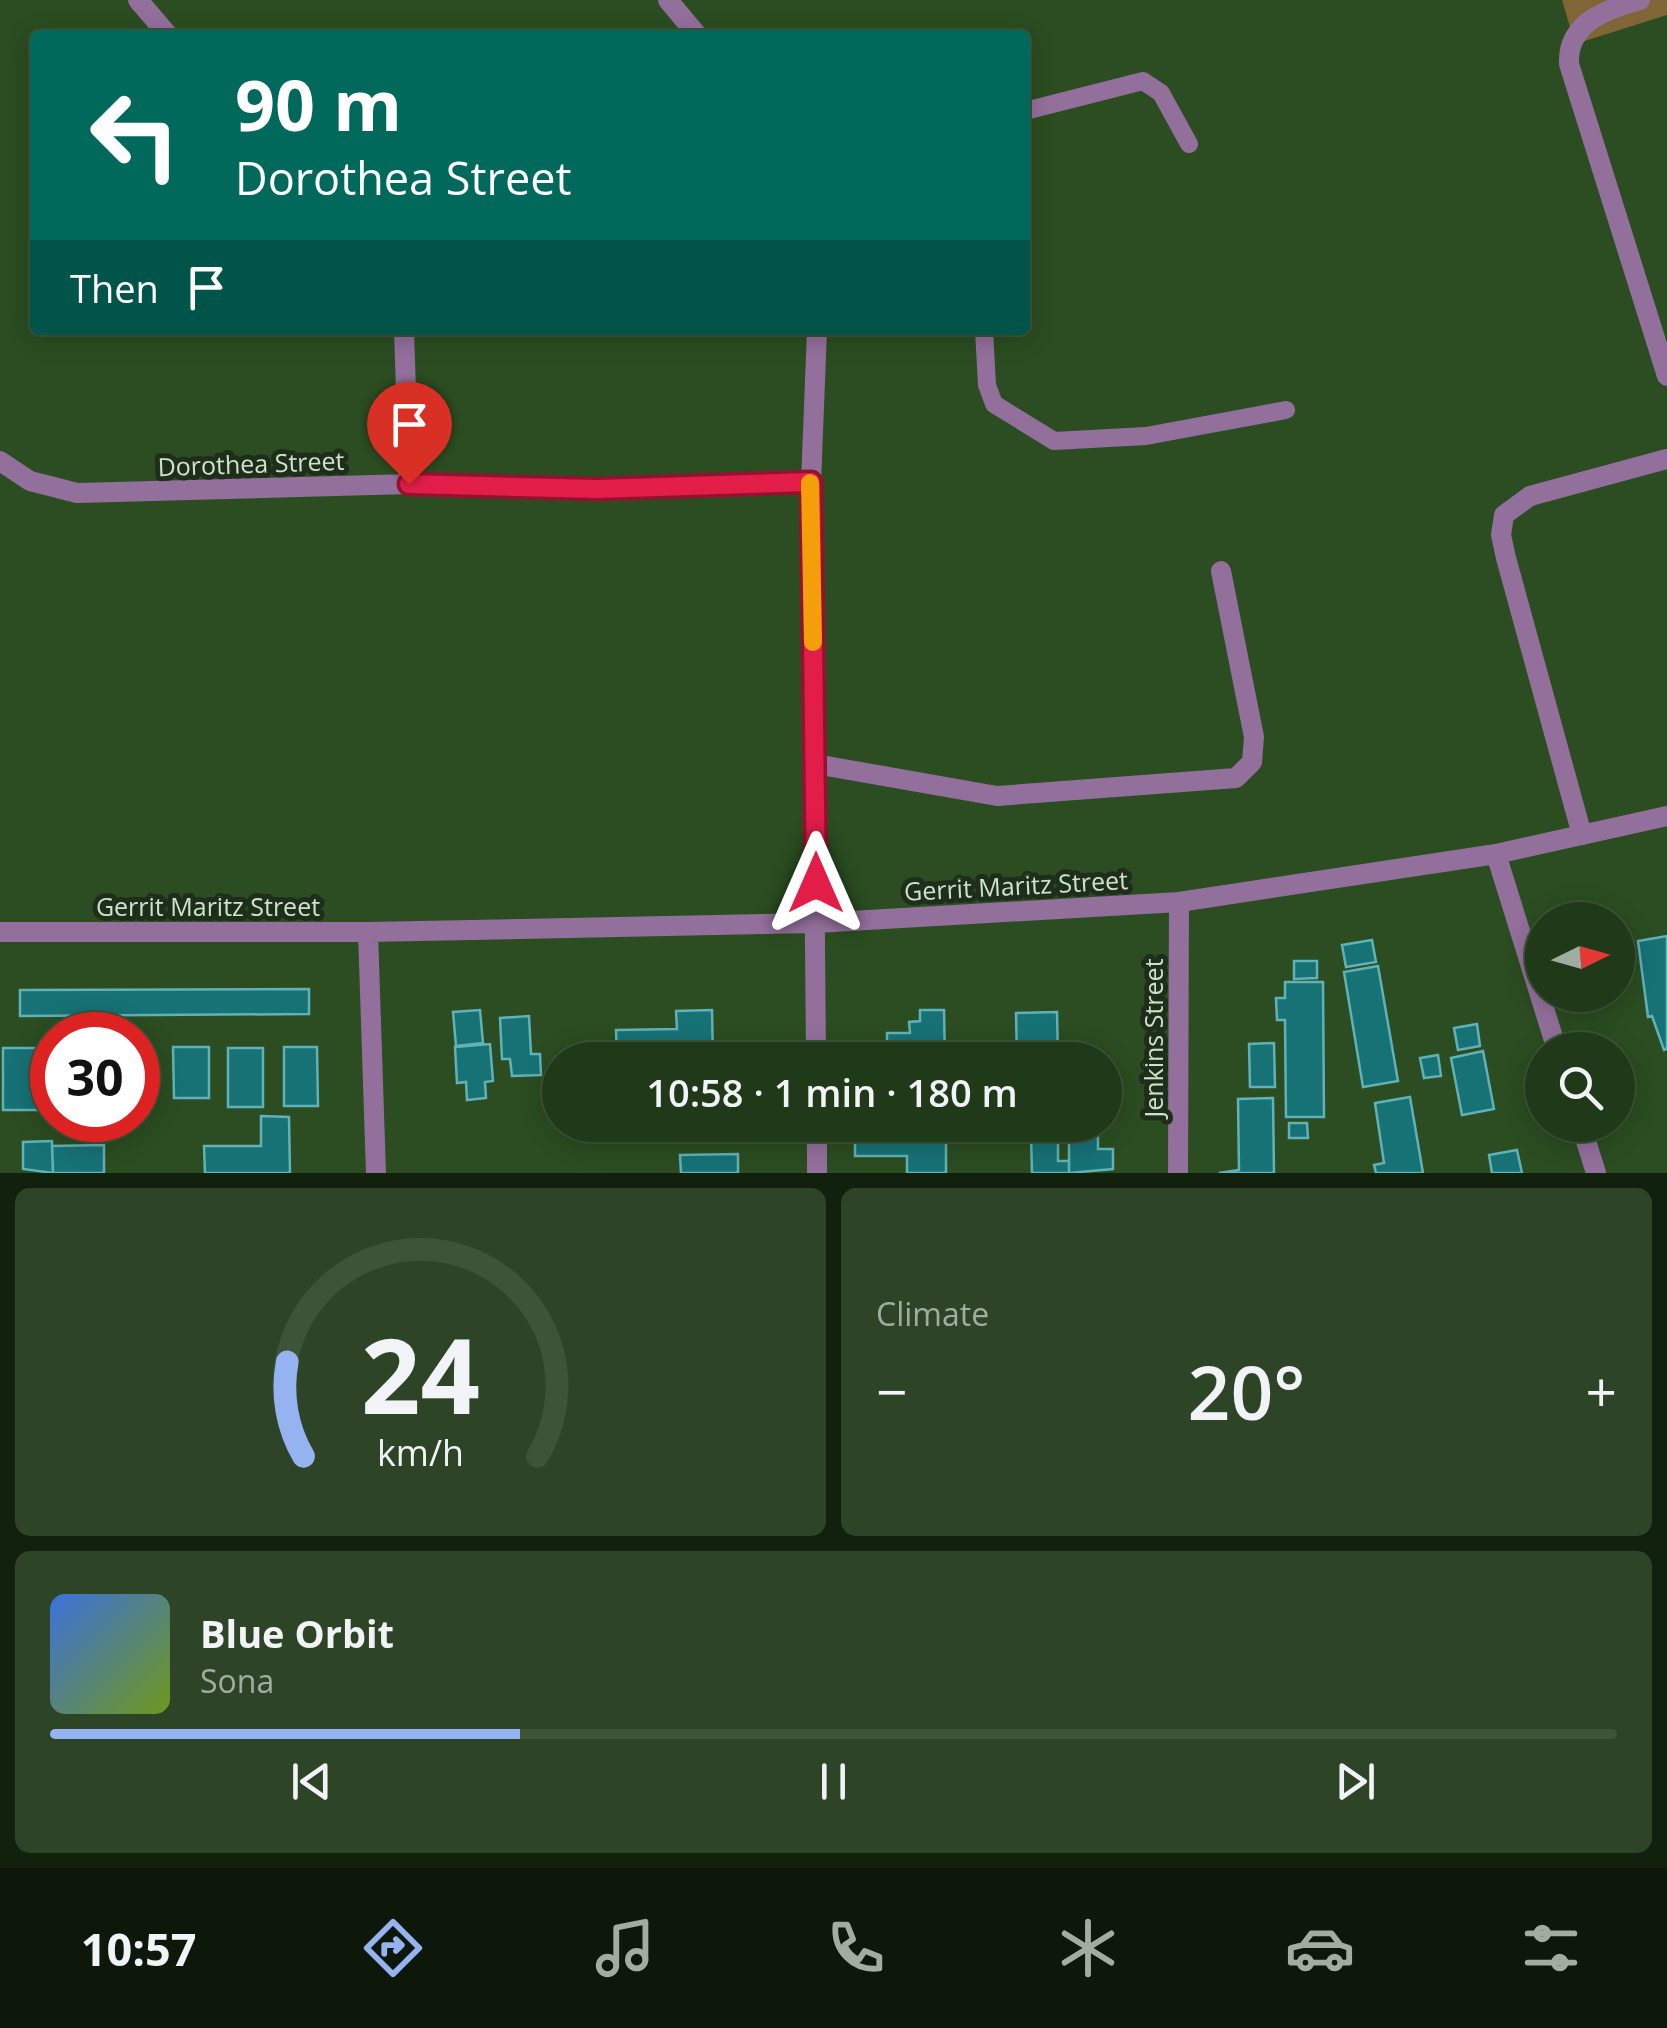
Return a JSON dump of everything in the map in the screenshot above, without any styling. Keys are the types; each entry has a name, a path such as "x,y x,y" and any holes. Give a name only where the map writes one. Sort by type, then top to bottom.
{"street":[{"path":"138,0 164,30"},
{"path":"668,0 693,30"},
{"path":"1640,0 1588,22 1570,44 1570,64 1667,376"},
{"path":"404,335 409,484"},
{"path":"816,335 811,482 816,1042"},
{"path":"1582,834 1506,558 1501,535 1504,516 1530,496 1667,459"},
{"name":"Dorothea Street","path":"0,460 30,482 78,493 409,484 597,489 811,482"},
{"path":"815,764 997,796 1236,778 1252,762 1254,737 1221,571"},
{"name":"Gerrit Maritz Street","path":"0,932 368,932 816,923 1179,902 1496,854 1667,816"},
{"path":"1496,854 1551,1032"},
{"name":"Jenkins Street","path":"1178,1173 1179,902"},
{"path":"368,932 376,1173"},
{"path":"817,1142 817,1173"},
{"path":"1586,1142 1596,1173"}],"lane":[{"path":"1030,110 1143,81 1161,93 1188,144"},
{"path":"984,335 987,386 994,404 1054,441 1146,436 1286,410"}],"shaded area":[{"path":"1562,0 1667,0 1667,15 1575,44"}],"building":[{"path":"1667,936 1664,1050 1652,1016 1648,1017 1638,941"},
{"path":"1372,940 1376,962 1346,967 1342,945"},
{"path":"1294,961 1317,961 1317,978 1294,979"},
{"path":"1378,966 1398,1081 1363,1087 1344,972"},
{"path":"1285,982 1323,982 1324,1117 1286,1117 1285,1020 1277,1020 1276,998 1285,998"},
{"path":"309,989 309,1014 30,1012 30,1016 20,1016 20,990"},
{"path":"480,1010 483,1043 456,1046 453,1012"},
{"path":"712,1010 713,1042 616,1042 616,1030 677,1029 676,1011"},
{"path":"920,1010 944,1010 945,1042 887,1042 887,1033 910,1033 909,1022 920,1021"},
{"path":"1057,1012 1058,1042 1017,1042 1016,1013"},
{"path":"529,1016 531,1054 540,1054 541,1075 512,1076 510,1059 502,1059 500,1018"},
{"path":"1477,1024 1480,1046 1458,1050 1454,1028"},
{"path":"1274,1043 1275,1087 1250,1087 1249,1044"},
{"path":"490,1044 493,1081 485,1082 486,1098 467,1100 466,1082 457,1083 455,1047"},
{"path":"173,1047 209,1047 209,1098 174,1098"},
{"path":"284,1047 317,1047 318,1106 284,1106"},
{"path":"3,1048 30,1048 30,1110 3,1110"},
{"path":"228,1048 263,1048 263,1107 228,1107"},
{"path":"1483,1051 1494,1109 1462,1115 1451,1058"},
{"path":"1438,1055 1441,1076 1424,1078 1420,1058"},
{"path":"1410,1097 1423,1173 1376,1173 1374,1165 1384,1163 1375,1103"},
{"path":"1273,1098 1274,1173 1219,1173 1239,1170 1238,1099"},
{"path":"261,1116 289,1117 290,1173 205,1173 204,1146 261,1146"},
{"path":"1289,1123 1307,1123 1308,1138 1289,1138"},
{"path":"23,1142 52,1142 53,1173 23,1169"},
{"path":"855,1142 946,1142 946,1173 907,1173 907,1156 855,1156"},
{"path":"1031,1142 1058,1142 1058,1161 1069,1161 1069,1173 1032,1173"},
{"path":"1069,1142 1098,1142 1098,1149 1113,1149 1113,1169 1069,1173"},
{"path":"104,1145 104,1173 53,1173 52,1146"},
{"path":"1517,1150 1522,1173 1492,1173 1489,1155"},
{"path":"738,1154 738,1173 681,1173 680,1155"}],"slow traffic":[{"path":"810,483 813,642"}],"route":[{"path":"409,484 597,489 811,482 816,883"}]}
